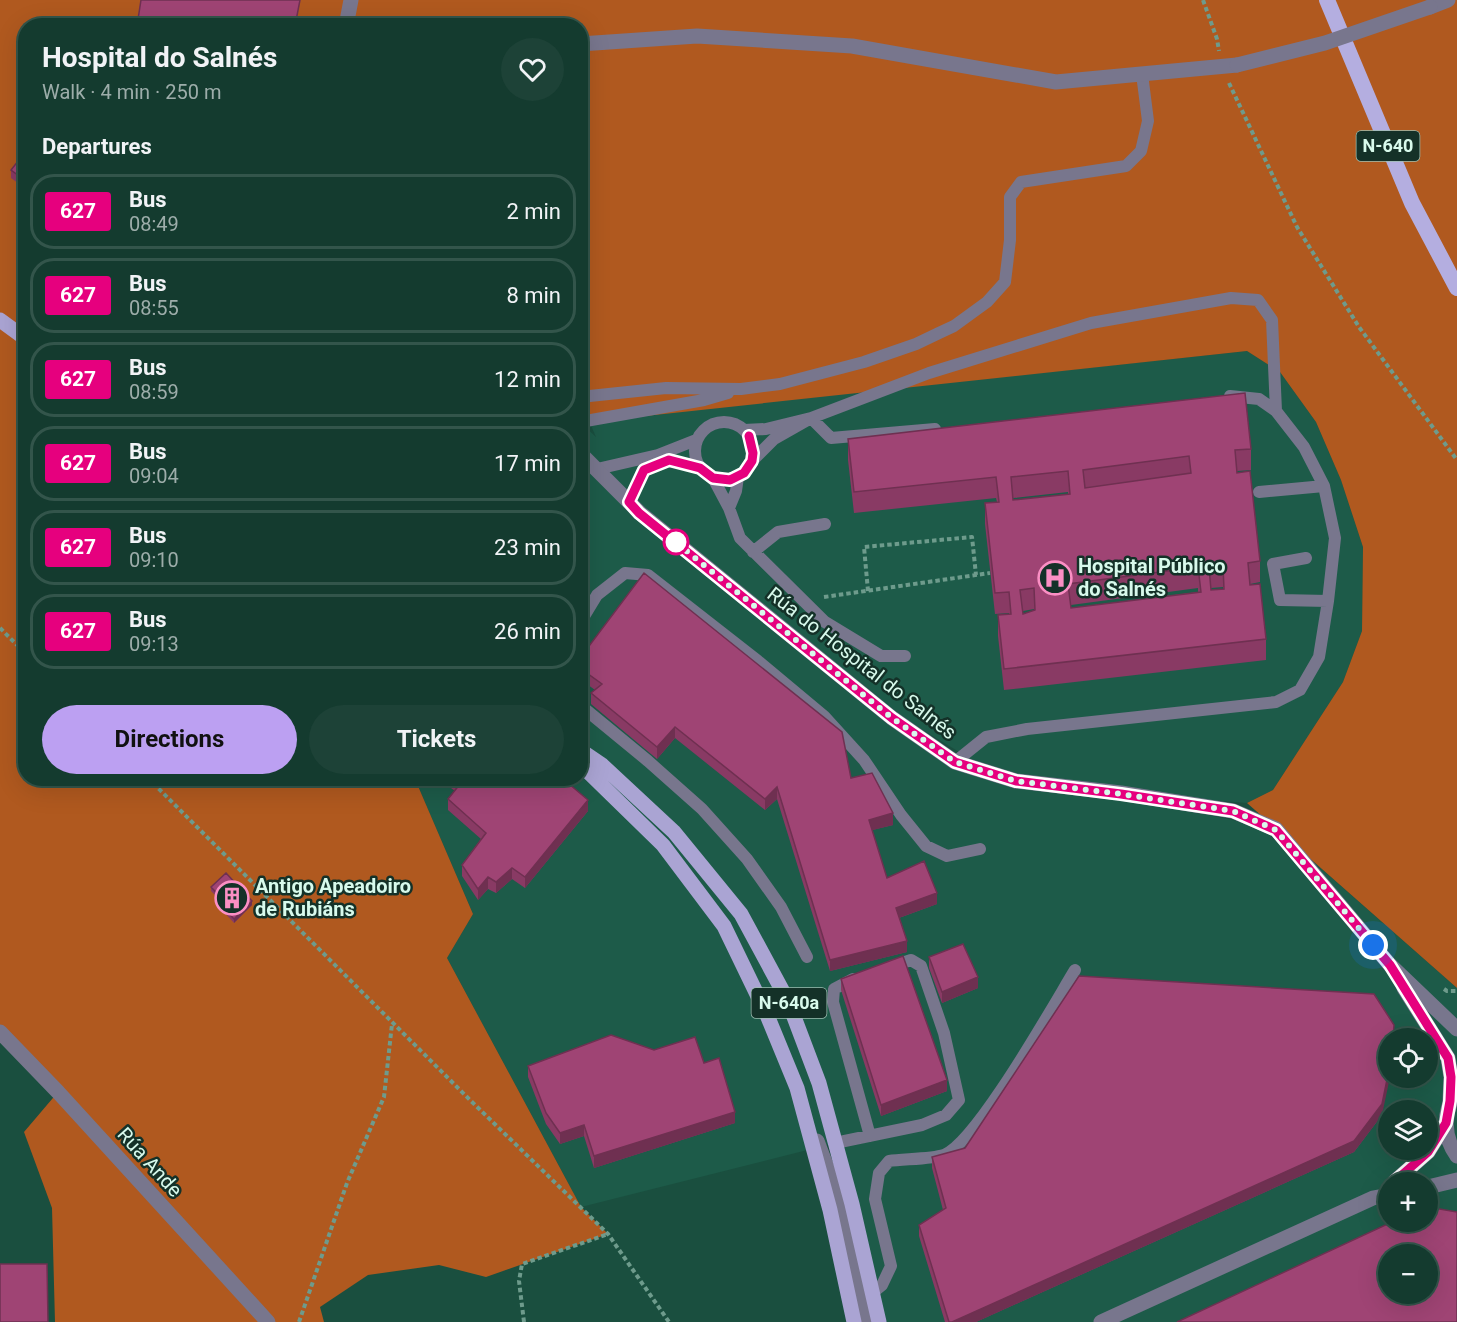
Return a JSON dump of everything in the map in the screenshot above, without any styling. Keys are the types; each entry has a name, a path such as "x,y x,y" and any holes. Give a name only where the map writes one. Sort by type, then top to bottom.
{"highway":[{"name":"N-640","path":"1327,0 1412,203 1457,288"}],"main road":[{"path":"0,320 18,333"},
{"name":"N-640a","path":"588,755 602,765 674,832 741,914 788,1001 819,1083 879,1322"},
{"name":"N-640a","path":"588,772 663,845 724,926 767,1015 797,1088 830,1210 854,1322"}],"street":[{"path":"348,18 351,0"},
{"path":"588,43 698,36 852,46 1056,82 1237,65 1326,43 1448,0"},
{"name":"Rúa do Hospital do Salnés","path":"588,461 639,513 892,718 955,762 1016,781 1233,811 1276,830 1390,965 1457,1029"},
{"name":"Rúa do Hospital do Salnés","path":"1390,965 1448,1058 1454,1096 1446,1123"},
{"name":"Rúa Ande","path":"0,1032 58,1092 268,1322"},
{"path":"797,1088 842,1207 867,1322"},
{"path":"1446,1123 1448,1137 1457,1156"},
{"path":"1405,1172 1428,1152 1446,1123"},
{"path":"1438,1185 1457,1180"},
{"path":"1101,1322 1378,1194"},
{"path":"1373,1198 1378,1197"}],"lane":[{"path":"588,396 666,388 741,389 780,384 864,362 916,344 954,326 987,302 1005,282 1010,240 1010,197 1021,182 1126,166 1141,151 1148,121 1142,74"},
{"path":"744,430 766,429 812,418 929,373 1091,323 1231,298 1258,300 1272,320 1276,411"},
{"path":"588,421 704,400 741,389"},
{"path":"955,762 986,737 1027,729 1276,702 1300,690 1319,657 1328,601 1335,538 1324,486 1304,447 1276,411 1259,399 1222,397"},
{"path":"812,418 831,438 943,428"},
{"path":"713,478 730,480 738,477 774,439 812,418"},
{"path":"700,468 696,459 696,441 701,432 717,422 727,421 744,430 753,444 752,461"},
{"path":"597,469 658,455 696,441"},
{"path":"629,502 644,470 669,460 700,468 713,478 729,508 740,538 825,622 881,656 905,656"},
{"path":"729,508 736,491 738,477"},
{"path":"1259,492 1324,486"},
{"path":"753,552 778,532 825,524"},
{"path":"1306,558 1273,564 1280,600 1328,601"},
{"path":"588,610 597,595 625,573 648,575 824,716 864,760 901,815 926,846 947,856 980,849"},
{"path":"588,712 702,809 747,859 781,907 807,957"},
{"path":"835,1143 922,1125 946,1115 959,1100 944,1033 921,966 911,960 882,969"},
{"path":"872,1293 882,1285 891,1266 875,1199 879,1173 889,1161 944,1155 961,1144 997,1095 1075,970"},
{"path":"863,976 834,989 833,1002 870,1136"}],"path":[{"path":"1203,0 1217,39 1221,66 1297,227 1359,327 1457,460"},
{"path":"868,591 864,547 972,537 975,575"},
{"path":"0,628 18,646"},
{"path":"156,786 608,1234 669,1322"},
{"path":"299,1322 348,1183 384,1097 393,1023"},
{"path":"524,1322 519,1281 522,1264 608,1234"}],"shaded area":[{"path":"0,0 1457,0 1457,988 1247,803 1273,790 1343,682 1362,631 1363,547 1341,480 1316,422 1280,372 1247,351 588,422 588,18 18,18 18,786 418,786 473,914 447,958 581,1207 608,1234 486,1277 439,1265 368,1275 320,1307 324,1322 55,1322 52,1208 24,1132 58,1092 0,1032"},
{"path":"1247,351 1280,372 1316,422 1341,480 1363,547 1362,631 1343,682 1273,790 1247,803 1093,791 1276,829 1457,988 1457,1322 878,1322 835,1143 581,1207 447,958 473,914 418,786 588,786 588,430 596,437 589,421","holes":["916,726 986,768 955,762"]}],"building":[{"path":"141,0 300,0 297,18 138,18"},
{"path":"18,161 18,175 11,170"},
{"path":"1245,393 1251,449 1235,450 1237,473 1250,471 1260,561 1248,563 1250,585 1260,584 1266,639 1004,669 998,615 1011,614 1009,592 995,593 985,503 999,502 996,477 854,492 848,439","holes":["1189,456 1191,473 1085,488 1083,470","1068,471 1070,494 1013,500 1011,477","1223,566 1224,589 1211,590 1209,567","1198,567 1201,592 1071,608 1068,584","1034,588 1035,610 1023,614 1020,590"]},
{"path":"644,573 842,732 851,778 872,773 893,813 869,820 887,878 924,861 937,893 896,908 907,941 830,960 777,787 765,799 675,727 657,747 591,693 602,684 588,674 588,647"},
{"path":"458,786 571,786 588,800 525,877 512,868 496,882 488,877 478,889 462,865 486,833 448,799"},
{"name":"Antigo Apeadoiro de Rubiáns","path":"226,873 252,901 234,919 223,907 227,904 211,887"},
{"path":"963,944 978,977 942,992 929,957"},
{"path":"903,956 947,1080 881,1105 841,979"},
{"path":"1079,976 1374,994 1394,1025 1394,1028 1378,1028 1378,1088 1385,1088 1383,1100 1378,1100 1378,1109 1354,1141 949,1322 919,1225 946,1208 932,1157 965,1148"},
{"path":"611,1035 654,1050 695,1037 704,1063 719,1058 735,1112 594,1156 584,1125 560,1133 546,1113 528,1066"},
{"path":"1438,1209 1457,1212 1457,1322 1177,1322 1378,1228 1378,1232 1438,1232"},
{"path":"0,1264 47,1264 48,1322 0,1322"}],"bus line":[{"name":"627","path":"749,436 753,444 752,461 744,473 738,477 721,480 706,474 700,468 669,460 644,470 629,502 639,513 892,718 955,762 1016,781 1233,811 1276,830 1390,965 1448,1058 1451,1077 1446,1123 1428,1152 1405,1172"}],"place":[{"name":"Hospital Público do Salnés","path":"1055,578"},
{"name":"Antigo Apeadoiro de Rubiáns","path":"232,898"}],"route":[{"path":"676,542 673,540 892,718 955,762 1016,781 1233,811 1276,830 1373,945"}]}
